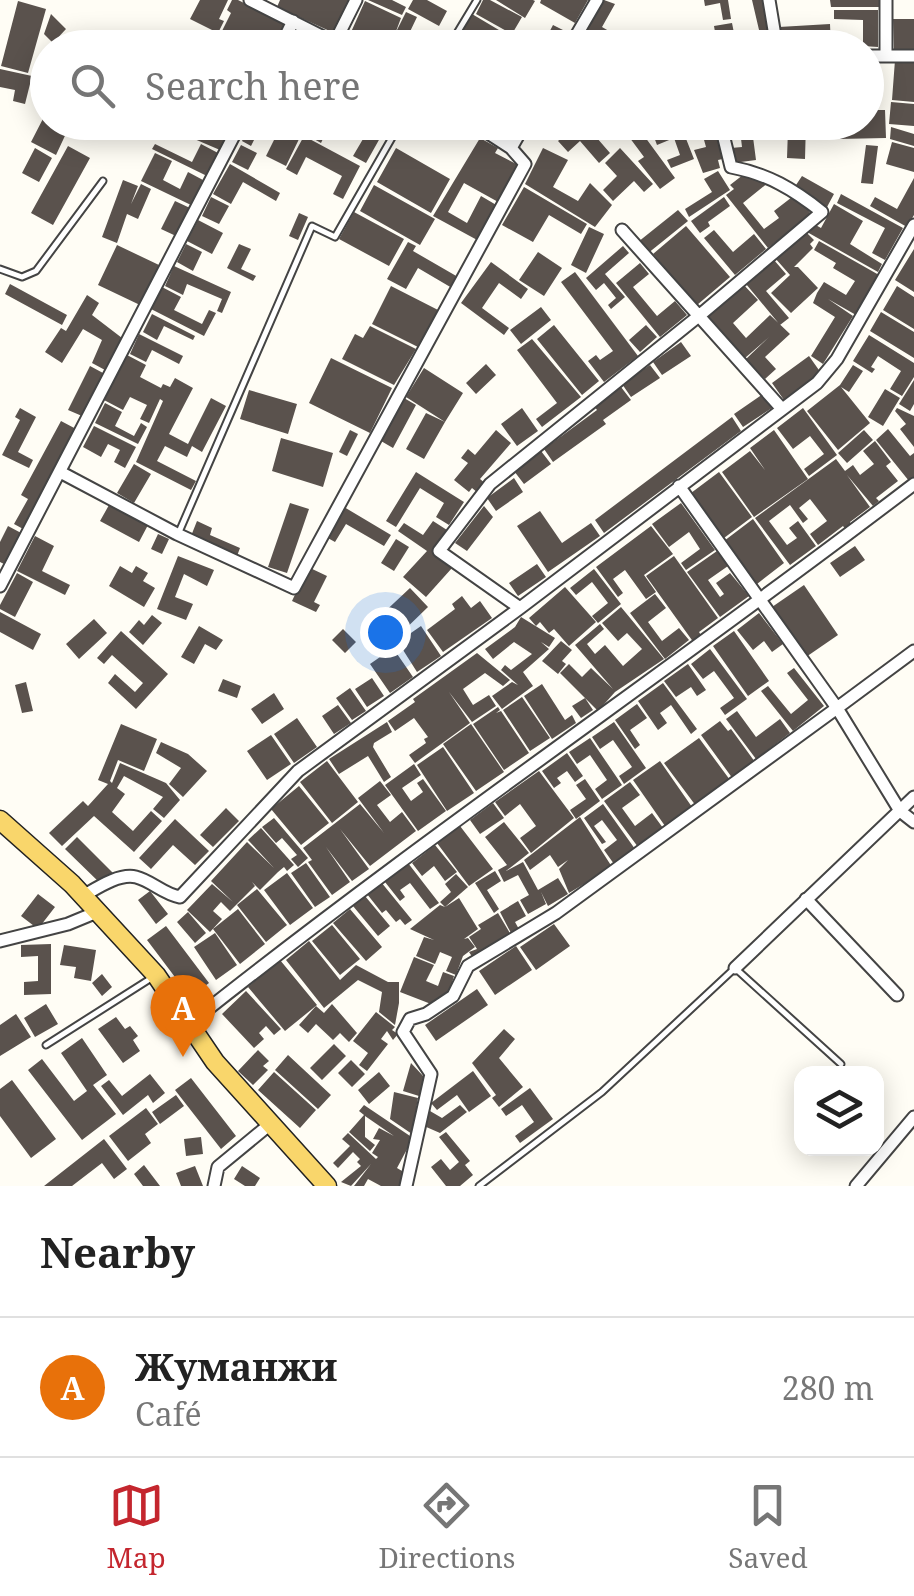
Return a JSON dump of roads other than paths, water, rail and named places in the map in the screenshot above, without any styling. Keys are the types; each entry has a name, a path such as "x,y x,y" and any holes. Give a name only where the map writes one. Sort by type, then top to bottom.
{"main road":[{"path":"0,820 83,896 156,975 215,1062 327,1186"}],"street":[{"path":"250,0 311,30"},
{"path":"345,30 356,0"},
{"path":"578,30 597,0"},
{"path":"769,0 774,30"},
{"path":"886,0 886,56 914,56"},
{"path":"289,30 293,21"},
{"path":"0,586 232,140"},
{"path":"62,472 178,534 294,588 525,164 499,140"},
{"path":"511,148 516,140"},
{"path":"520,608 439,552 490,484 822,212 783,184 760,173 731,167 724,140"},
{"path":"83,896 128,877 180,897 298,771 520,608 827,372 914,227"},
{"path":"622,230 782,409"},
{"path":"189,1024 298,937 763,600 914,484"},
{"path":"679,486 837,708 900,810 914,822"},
{"path":"406,1186 431,1074 403,1032 410,1019 426,1014 453,996 468,966 556,913 914,651"},
{"path":"735,968 914,796"},
{"path":"806,899 897,995"},
{"path":"0,940 68,924 97,912"},
{"path":"856,1186 914,1117"},
{"path":"214,1186 218,1167 270,1125"}],"lane":[{"path":"459,30 477,0"},
{"path":"178,534 312,226 335,237 390,140"},
{"path":"0,269 22,277 36,271 103,181"},
{"path":"479,1186 602,1092 735,968 841,1064"},
{"path":"46,1046 156,975"}],"place":[{"name":"Жуманжи","path":"183,1057"}]}
